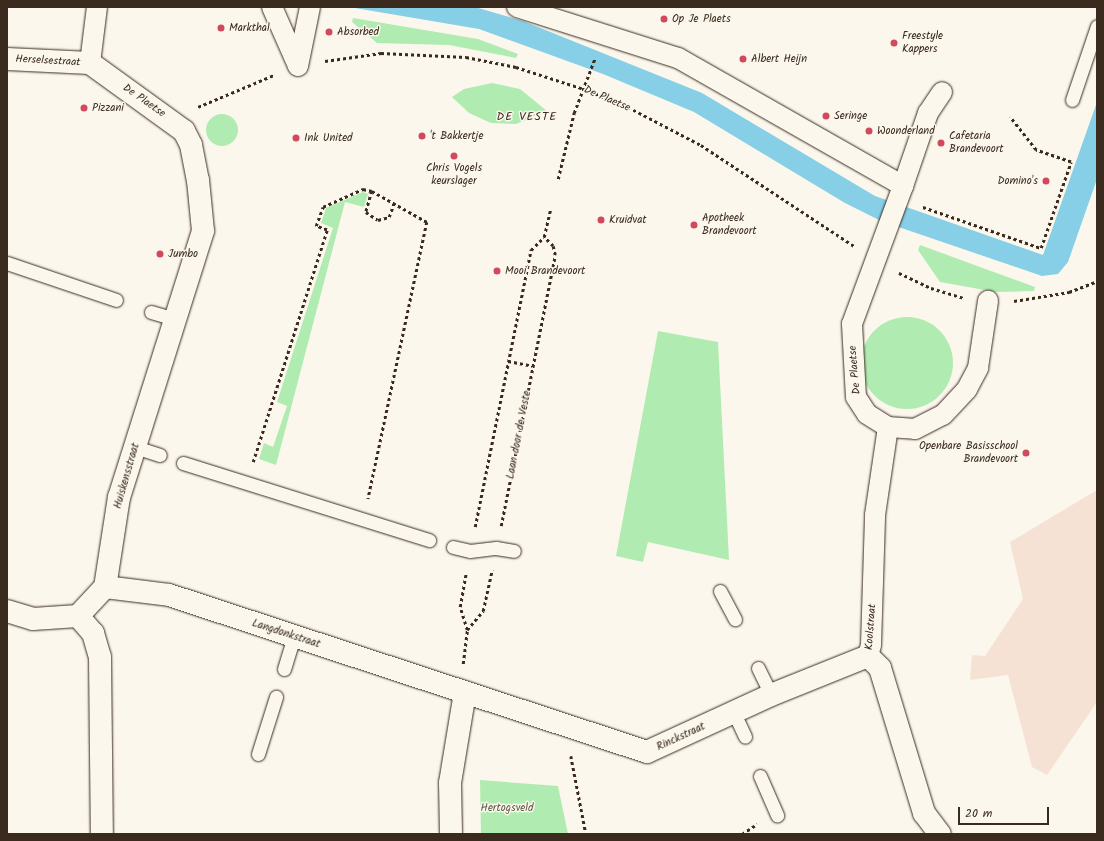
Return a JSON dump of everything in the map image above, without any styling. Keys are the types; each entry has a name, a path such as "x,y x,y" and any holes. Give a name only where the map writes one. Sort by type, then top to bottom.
{"street":[{"path":"90,63 97,7"},
{"path":"272,7 298,66"},
{"path":"298,66 310,7"},
{"path":"516,7 678,58 900,195"},
{"name":"Herselsestraat","path":"7,59 90,63"},
{"name":"De Plaetse","path":"90,63 170,119"},
{"name":"De Plaetse","path":"942,92 928,113 877,262 852,324 856,397 867,414 888,427 915,429 943,415 967,389 978,368 988,301"},
{"name":"Huiskensstraat","path":"105,586 119,497 203,231 191,145 184,131 170,119"},
{"name":"Koolstraat","path":"888,427 875,515 872,645 868,656 880,668 924,813 940,834"},
{"path":"7,611 33,619 78,616 105,586"},
{"name":"Langdonkstraat","path":"105,586 169,595 465,692"},
{"path":"78,616 93,633 100,657 102,834"},
{"name":"Rinckstraat","path":"465,692 576,726 647,752 771,695 868,656"},
{"path":"451,834 450,783 465,692"}],"lane":[{"path":"1072,100 1097,26"},
{"path":"7,263 116,300"},
{"path":"151,312 176,319"},
{"path":"135,448 160,456"},
{"path":"183,463 429,540"},
{"path":"453,547 470,551 496,548 514,551"},
{"path":"720,591 735,619"},
{"path":"284,669 294,637"},
{"path":"758,668 771,695"},
{"path":"258,754 276,697"},
{"path":"734,712 745,737"},
{"path":"760,776 777,815"}],"path":[{"name":"De Plaetse","path":"170,119 298,66 381,53 428,54 466,57 516,67 584,89 628,107 701,145 877,262 931,288 988,301 1020,301 1069,292 1097,281"},
{"path":"558,179 574,113 590,70"},
{"path":"900,195 909,202 1041,248 1071,162 1036,150 1010,117"},
{"path":"246,483 327,230 316,226 323,207 363,189 372,191 427,222 364,520"},
{"path":"372,191 366,212 378,220 389,217 394,203"},
{"path":"465,692 462,662 467,630 460,607 531,250 544,237 550,210"},
{"name":"Laan door de Veste","path":"467,630 483,611 555,255 553,246 544,237"},
{"path":"508,361 533,366"},
{"path":"576,726 570,751 586,834"}],"shaded area":[{"path":"1097,490 1097,702 1047,775 1032,767 1008,675 970,680 972,655 985,656 1023,599 1010,542"}],"green space":[{"path":"353,18 478,39 518,54 516,58 449,45 377,43 352,22"},
{"path":"492,83 520,89 547,111 516,124 491,123 469,113 452,97 464,89"},
{"path":"219,114 225,114 234,118 238,130 234,142 225,146 219,146 210,142 206,133 206,127 210,118"},
{"path":"363,192 368,194 364,207 345,202 276,465 259,459 264,443 273,447 287,406 277,402 333,228 321,223 326,208"},
{"path":"920,245 1035,287 1034,291 996,292 940,282 918,250"},
{"path":"907,317 924,321 939,331 949,346 953,363 949,380 939,395 924,405 907,409 890,405 875,395 865,380 861,363 865,346 875,331 890,321"},
{"path":"658,331 718,342 729,560 648,542 643,562 616,556"},
{"name":"Hertogsveld","path":"480,780 558,786 568,834 481,834"}],"water":[{"path":"349,7 475,7 523,21 702,93 875,196 1043,255 1097,102 1097,179 1068,262 1058,274 1042,276 881,221 845,203 694,112 603,74 479,29"}],"place":[{"name":"Op Je Plaets","path":"664,19"},
{"name":"Markthal","path":"221,28"},
{"name":"Absorbed","path":"329,32"},
{"name":"Freestyle Kappers","path":"894,43"},
{"name":"Albert Heijn","path":"743,59"},
{"name":"Pizzani","path":"84,108"},
{"name":"Seringe","path":"826,116"},
{"name":"Woonderland","path":"869,131"},
{"name":"'t Bakkertje","path":"422,136"},
{"name":"Ink United","path":"296,138"},
{"name":"Cafetaria Brandevoort","path":"941,143"},
{"name":"Chris Vogels keurslager","path":"454,156"},
{"name":"Domino's","path":"1046,181"},
{"name":"Kruidvat","path":"601,220"},
{"name":"Apotheek Brandevoort","path":"694,225"},
{"name":"Jumbo","path":"160,254"},
{"name":"Mooi Brandevoort","path":"497,271"},
{"name":"Openbare Basisschool Brandevoort","path":"1026,453"}],"district":[{"name":"DE VESTE","path":"527,117"}]}
